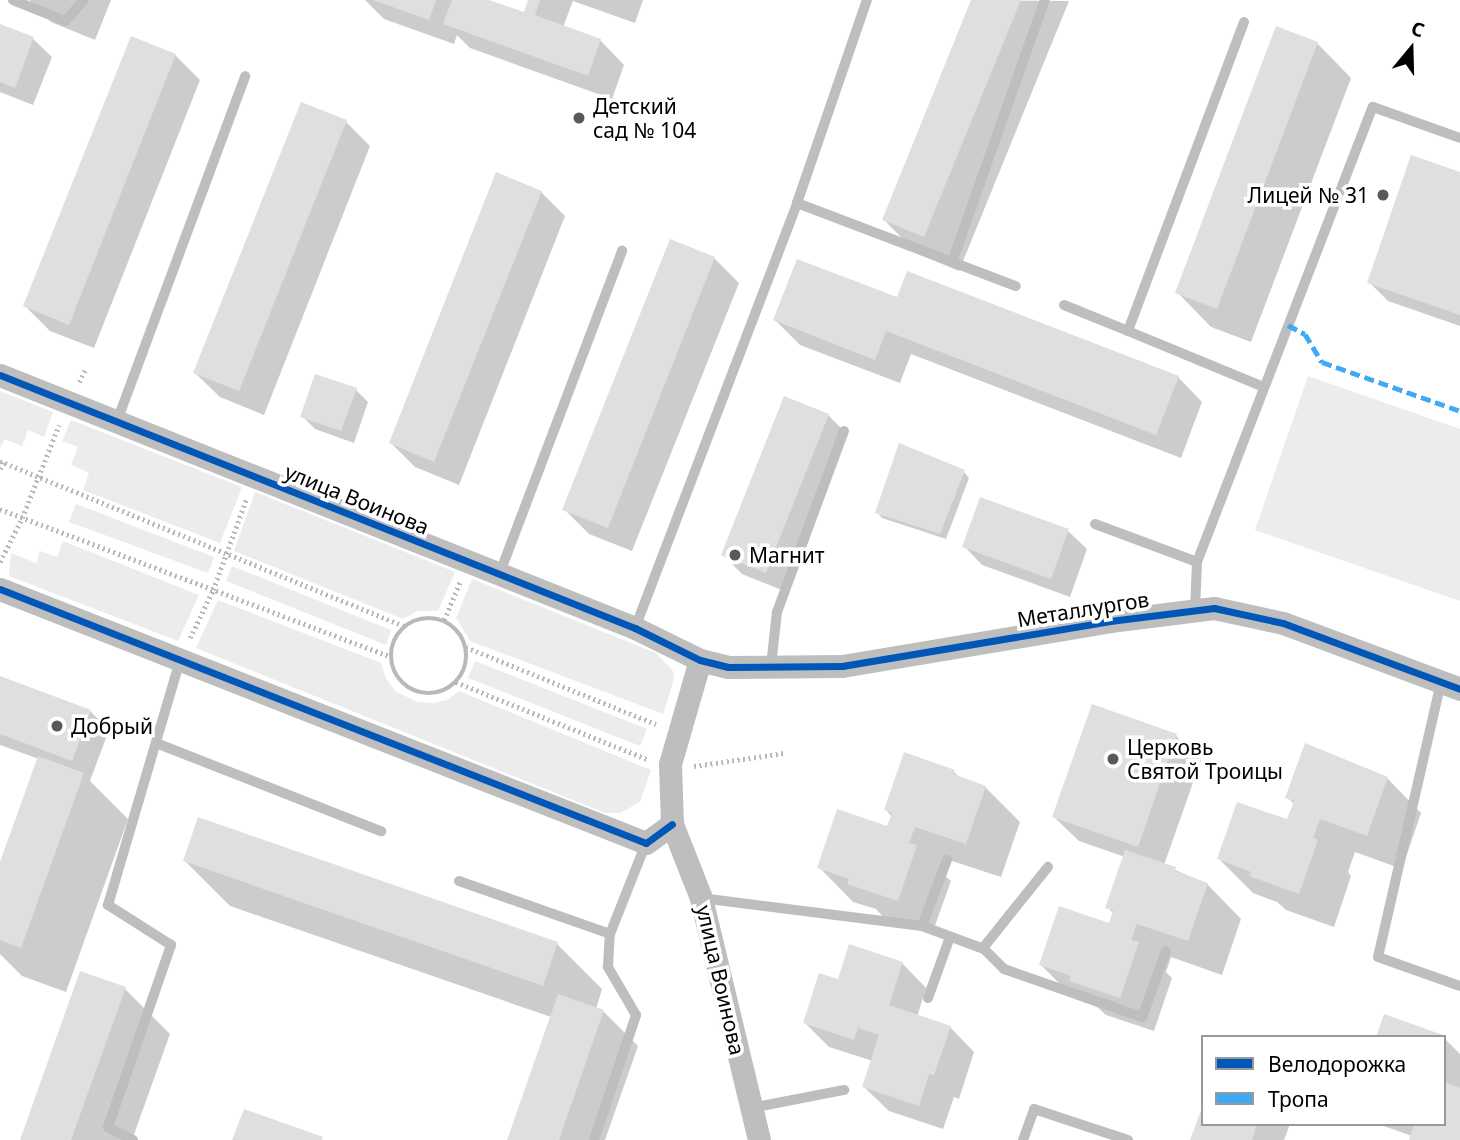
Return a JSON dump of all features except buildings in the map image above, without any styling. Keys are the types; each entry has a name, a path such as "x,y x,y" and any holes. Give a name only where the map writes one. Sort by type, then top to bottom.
{"street":[{"name":"улица Воинова","path":"0,374 635,628 700,660 670,764 672,824 701,898 759,1140"},
{"path":"0,589 646,843 672,824"},
{"name":"Металлургов","path":"700,660 728,667 842,666 1214,608 1283,624 1451,685"}],"lane":[{"path":"13,0 65,21 84,0"},
{"path":"635,628 797,204 867,0"},
{"path":"952,262 1045,0"},
{"path":"1128,331 1244,22"},
{"path":"117,421 245,76"},
{"path":"1195,610 1197,562 1373,107 1460,138"},
{"path":"797,204 1016,286"},
{"path":"499,575 622,251"},
{"path":"1065,305 1264,387"},
{"path":"771,667 777,612 844,431"},
{"path":"1095,523 1197,562"},
{"path":"133,1140 108,1127 171,945 108,905 180,660"},
{"path":"1451,685 1378,957 1460,986"},
{"path":"156,743 381,831"},
{"path":"594,1140 636,1015 608,967 610,934 646,843"},
{"path":"922,926 947,860"},
{"path":"983,948 1048,867"},
{"path":"459,881 610,934"},
{"path":"701,898 922,926 983,948 1004,970 1142,1017 1166,951"},
{"path":"928,998 950,937"},
{"path":"751,1108 844,1090"},
{"path":"1023,1140 1034,1109 1128,1140"}],"path":[{"path":"0,562 22,518 37,477 85,370"},
{"path":"0,469 1,461 404,626"},
{"path":"180,660 213,590 255,477"},
{"path":"0,509 390,656"},
{"path":"444,620 468,563"},
{"path":"415,620 444,620 461,635 467,659 456,682 434,694 421,693 399,680 390,656 397,635 404,626 415,620"},
{"path":"466,647 659,725"},
{"path":"456,682 648,760 702,766 783,753"}],"shaded area":[{"path":"1308,376 1460,429 1460,601 1255,530"},
{"path":"0,391 53,412 44,437 28,430 22,446 4,439 0,448"},
{"path":"71,420 242,487 220,543 83,490 89,473 71,465 78,447 62,441"},
{"path":"255,492 455,572 438,611 418,611 403,619 234,551"},
{"path":"76,504 214,557 208,573 69,522"},
{"path":"63,541 199,595 178,641 9,576 11,553 36,563 40,551 57,557"},
{"path":"232,566 391,630 386,645 226,581"},
{"path":"472,579 656,653 673,671 674,679 663,714 470,641 456,618"},
{"path":"218,600 381,663 386,678 395,691 417,702 447,700 459,691 651,770 640,802 620,813 605,813 196,648"},
{"path":"475,661 647,729 640,746 468,678"}],"marked path":[{"path":"1288,325 1305,334 1322,362 1460,411"}],"cycle path":[{"path":"0,375 635,628 700,660 728,667 842,666 1110,621 1214,608 1283,623 1460,689"},
{"path":"0,589 646,843 672,824"}],"place":[{"name":"Детский сад № 104","path":"579,118"},
{"name":"Лицей № 31","path":"1383,195"},
{"name":"Магнит","path":"735,555"},
{"name":"Добрый","path":"57,726"},
{"name":"Церковь Святой Троицы","path":"1113,759"}]}
